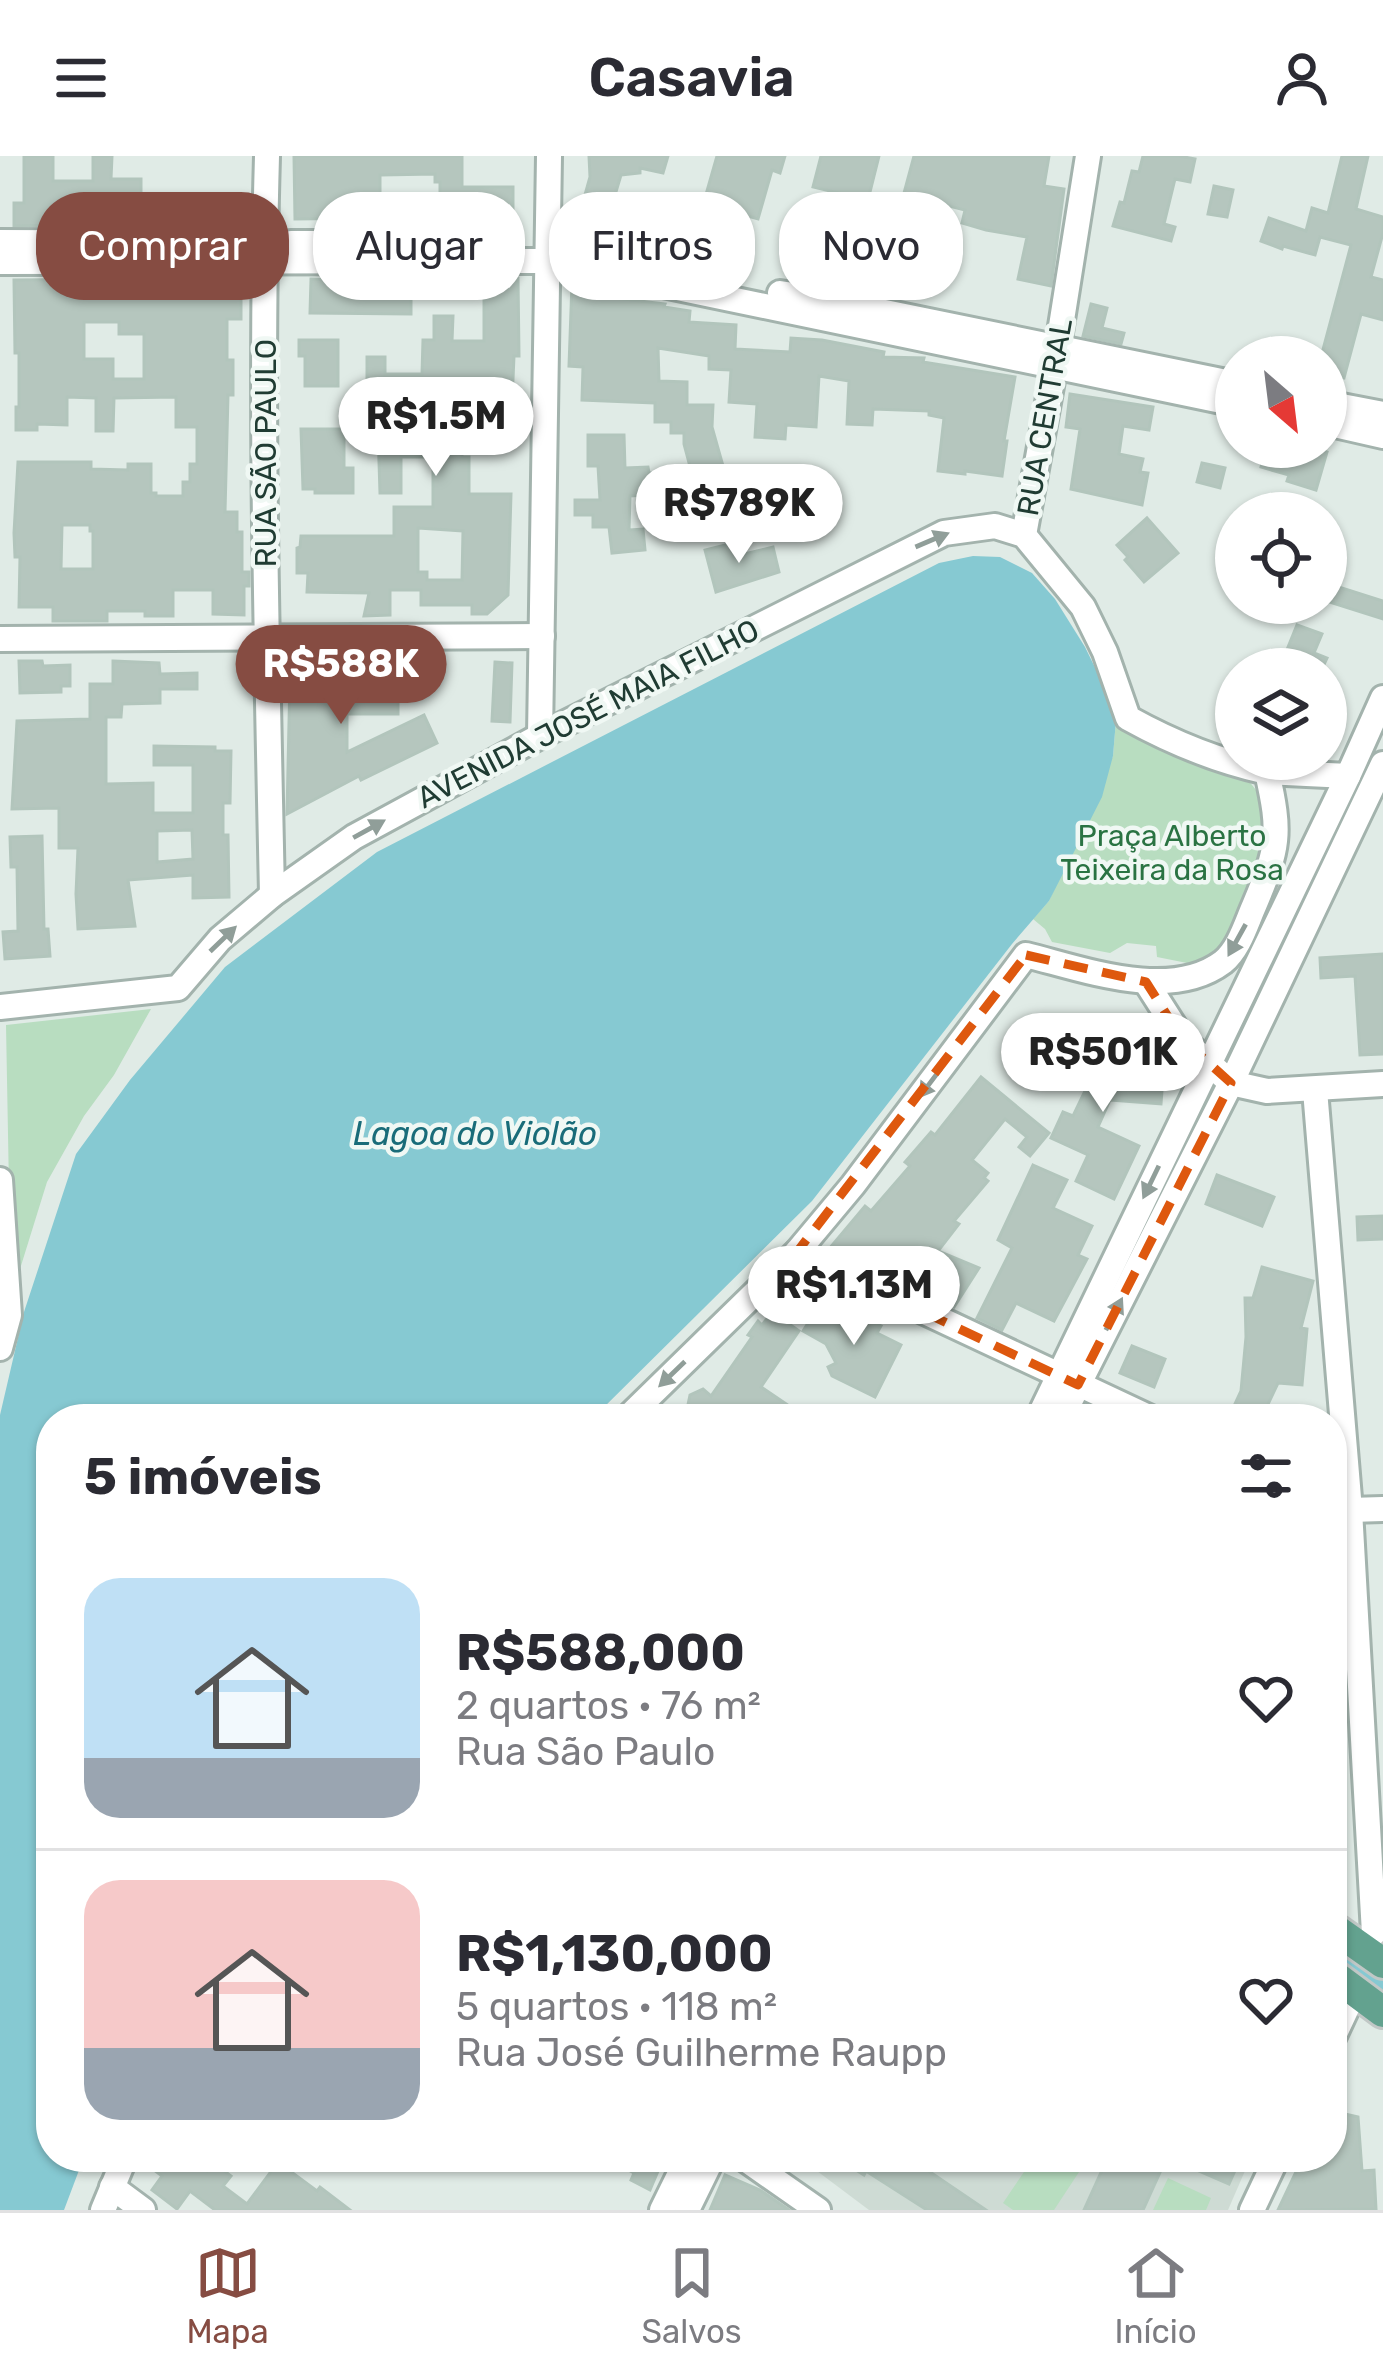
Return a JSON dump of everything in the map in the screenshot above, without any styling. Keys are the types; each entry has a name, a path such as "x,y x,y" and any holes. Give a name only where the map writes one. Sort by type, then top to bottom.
{"main road":[{"path":"1347,1933 1379,1947"},
{"path":"1347,1986 1383,2012"}],"street":[{"name":"RUA SÃO PAULO","path":"267,192 268,156"},
{"path":"540,736 549,156"},
{"name":"RUA CENTRAL","path":"1024,536 1088,156"},
{"path":"0,242 36,245"},
{"path":"289,251 384,251 548,261 1215,381"},
{"path":"0,262 36,259"},
{"name":"RUA SÃO PAULO","path":"265,300 272,895"},
{"path":"1057,356 1215,398"},
{"path":"1347,407 1383,414"},
{"path":"1347,428 1383,436"},
{"name":"AVENIDA JOSÉ MAIA FILHO","path":"0,1007 178,988 220,939 354,837 540,736 944,533 995,526 1024,536"},
{"path":"1024,536 1083,607 1128,718 1215,758"},
{"path":"0,640 542,637"},
{"path":"1064,1404 1068,1380 1208,1063 1383,698"},
{"path":"1050,1404 1068,1380 1232,1084 1383,764"},
{"path":"641,1404 797,1252 1026,955 1146,982 1171,981 1227,958 1241,936 1277,840 1269,780"},
{"path":"1331,811 1356,821"},
{"path":"1146,982 1171,1023 1232,1084 1267,1091 1383,1084"},
{"path":"1315,1090 1335,1404"},
{"path":"0,1180 4,1316 0,1348"},
{"path":"797,1252 1120,1404"},
{"path":"1347,1506 1383,1509"},
{"path":"1347,1576 1379,1947"},
{"path":"662,2210 681,2172"},
{"path":"687,2210 705,2172"},
{"path":"764,2172 818,2210"},
{"path":"1252,2210 1270,2172"},
{"path":"108,2198 143,2210"}],"highlighted area":[{"path":"1026,955 1146,982 1183,1040 1231,1083 1078,1385 797,1252"}],"shaded area":[{"path":"818,2172 1244,2172 1228,2210 869,2210"}],"green space":[{"name":"Praça Alberto Teixeira da Rosa","path":"1116,720 1136,727 1156,746 1215,768 1215,780 1248,780 1260,795 1272,840 1230,944 1205,963 1157,957 1156,946 1127,943 1110,953 1052,942 1033,919 1049,901 1113,756"},
{"path":"151,1009 47,1182 11,1298 6,1025"},
{"path":"1024,2172 1079,2172 1054,2210 1013,2210 1003,2203"},
{"path":"1168,2178 1211,2198 1206,2210 1153,2210"}],"water":[{"name":"Lagoa do Violão","path":"973,556 1000,557 1032,573 1055,599 1085,647 1116,720 1102,797 1049,901 812,1201 607,1404 36,1404 36,2172 78,2172 64,2210 0,2210 0,1415 24,1312 76,1154 130,1080 225,967 377,852 939,563"}],"building":[{"path":"24,156 53,156 53,181 93,181 93,156 112,156 111,179 141,179 141,192 36,192 36,226 14,226 14,203 24,203"},
{"path":"294,156 462,156 462,187 513,187 513,192 440,192 435,174 380,175 380,192 313,192 313,219 295,219"},
{"path":"589,156 668,156 663,173 640,168 640,173 621,175 616,192 586,192"},
{"path":"717,156 785,156 780,173 772,170 758,219 755,192 707,192"},
{"path":"821,156 879,156 870,192 813,187"},
{"path":"914,156 1049,156 1044,186 1064,189 1051,286 1018,279 1027,237 963,223 963,192 904,192"},
{"path":"1143,156 1195,159 1190,182 1175,179 1164,224 1175,227 1171,241 1113,226 1132,171 1139,172"},
{"path":"1342,156 1368,156 1356,209 1383,217 1371,277 1383,280 1383,320 1361,314 1347,367 1347,336 1327,336 1351,245 1320,237 1315,255 1261,241 1269,218 1306,231 1312,208 1328,213"},
{"path":"1214,186 1233,190 1227,217 1208,214"},
{"path":"311,279 313,300 411,300 411,314 310,313"},
{"path":"14,280 36,280 36,300 241,300 241,319 227,319 233,395 228,395 225,512 237,512 237,532 242,532 242,572 249,572 244,615 213,614 213,590 173,590 173,616 107,611 107,621 53,621 53,607 19,607 20,557 15,557 14,533 18,462 91,462 91,469 128,470 128,464 151,464 151,493 183,496 183,482 190,482 190,464 197,464 197,427 176,427 176,397 114,398 113,431 96,431 96,398 67,397 67,425 37,424 37,430 16,430 19,353 15,353","holes":["84,322 119,322 119,334 144,334 144,379 113,379 113,359 84,359","62,525 90,525 93,569 61,569"]},
{"path":"484,300 518,300 519,356 514,356 511,425 461,425 462,394 429,395 429,433 462,433 462,457 469,457 469,494 511,494 508,595 487,614 472,614 472,605 421,605 421,590 390,590 390,615 364,616 369,593 307,592 308,573 297,573 301,536 394,536 394,507 433,507 433,457 401,457 401,493 380,493 378,430 408,430 408,391 367,392 367,357 385,357 385,374 422,374 423,340 434,340 434,316 453,316 452,341 484,341","holes":["418,528 463,531 462,580 427,580 427,572 418,572"]},
{"path":"571,300 632,300 690,311 689,322 736,325 735,349 790,352 791,338 822,340 884,352 883,357 924,358 923,362 1015,377 1002,476 938,471 944,418 929,415 929,411 873,409 872,425 847,424 849,381 819,376 816,427 786,425 785,439 755,437 757,404 729,402 731,370 709,369 709,356 658,348 659,381 687,382 687,405 713,405 712,427 723,466 692,474 684,433 671,433 671,422 655,422 655,403 582,400 583,367 569,366"},
{"path":"1091,304 1107,308 1102,328 1124,333 1121,344 1083,336"},
{"path":"299,340 338,340 338,386 305,386 305,356 299,356"},
{"path":"1070,394 1153,407 1149,430 1123,426 1119,454 1143,459 1140,472 1148,473 1142,505 1071,489 1080,429 1066,427"},
{"path":"301,429 344,429 344,468 353,468 353,493 303,489"},
{"path":"588,435 624,435 625,468 677,472 677,500 661,501 661,494 630,496 629,530 643,529 645,550 612,553 609,527 593,527 593,515 575,515 575,500 600,500 598,466 588,466"},
{"path":"1202,463 1225,468 1220,488 1197,482"},
{"path":"1264,468 1322,468 1316,490 1287,481 1289,475"},
{"path":"1147,518 1178,553 1144,582 1117,545"},
{"path":"733,543 736,556 773,547 779,572 716,592 705,550"},
{"path":"1347,590 1383,601 1383,619 1347,608"},
{"path":"1297,625 1322,634 1316,648 1288,648"},
{"path":"284,657 306,657 306,662 315,664 378,664 378,675 398,676 398,714 347,714 347,752 424,715 437,743 287,814 290,678 284,678"},
{"path":"19,661 70,665 70,686 61,686 61,692 20,693"},
{"path":"113,661 159,663 160,674 197,673 197,689 160,689 160,703 122,704 121,717 106,717 106,784 153,783 153,813 193,813 193,765 154,765 154,746 231,751 230,803 223,803 229,897 193,898 193,875 128,880 135,926 78,929 78,848 59,848 59,808 12,809 17,721 90,719 90,684 113,684","holes":["192,830 193,859 157,862 157,831"]},
{"path":"495,662 512,663 510,722 492,721"},
{"path":"42,836 44,929 48,929 50,956 5,959 3,932 18,931 17,867 11,867 10,837"},
{"path":"1383,954 1383,1054 1360,1055 1355,976 1321,978 1320,958"},
{"path":"1109,1017 1125,1024 1122,1030 1131,1034 1111,1076 1133,1087 1162,1090 1161,1104 1110,1100 1098,1127 1139,1146 1114,1199 1076,1181 1088,1155 1051,1138 1063,1112 1073,1116 1086,1089 1077,1085"},
{"path":"981,1077 1049,1133 1030,1156 1019,1147 1027,1137 1005,1119 972,1160 988,1173 984,1178 988,1181 954,1221 959,1224 938,1251 979,1268 954,1307 829,1249 865,1206 871,1211 910,1166 905,1162 931,1132 935,1135"},
{"path":"1033,1165 1067,1180 1053,1208 1092,1226 1078,1255 1087,1259 1054,1321 1016,1303 1002,1330 977,1318 1012,1248 998,1240"},
{"path":"1217,1175 1274,1197 1262,1226 1206,1204"},
{"path":"1383,1216 1383,1239 1358,1240 1357,1217"},
{"path":"1262,1267 1313,1281 1301,1328 1307,1329 1302,1385 1278,1383 1268,1404 1235,1404 1241,1391 1245,1298 1253,1298"},
{"path":"822,1301 861,1324 869,1320 881,1326 877,1333 901,1345 875,1397 832,1376 828,1367 836,1363 826,1344 803,1331"},
{"path":"772,1312 799,1331 761,1387 786,1404 688,1404 690,1395 703,1389 711,1396 758,1321 762,1325"},
{"path":"1132,1346 1165,1359 1154,1387 1120,1373"},
{"path":"1347,2114 1358,2117 1362,2171 1374,2170 1376,2209 1278,2210 1296,2172 1347,2172"},
{"path":"157,2172 226,2172 231,2176 223,2186 247,2204 271,2172 291,2172 350,2210 215,2210 190,2191 177,2209 152,2190 162,2176"},
{"path":"658,2172 650,2190 631,2180 634,2173"},
{"path":"868,2172 930,2172 986,2210 927,2210"},
{"path":"1101,2172 1160,2172 1143,2210 1084,2210"},
{"path":"1201,2172 1234,2172 1229,2184"},
{"path":"725,2175 760,2190 789,2210 710,2210"}],"waterway":[{"path":"1347,1961 1383,1986"}]}
